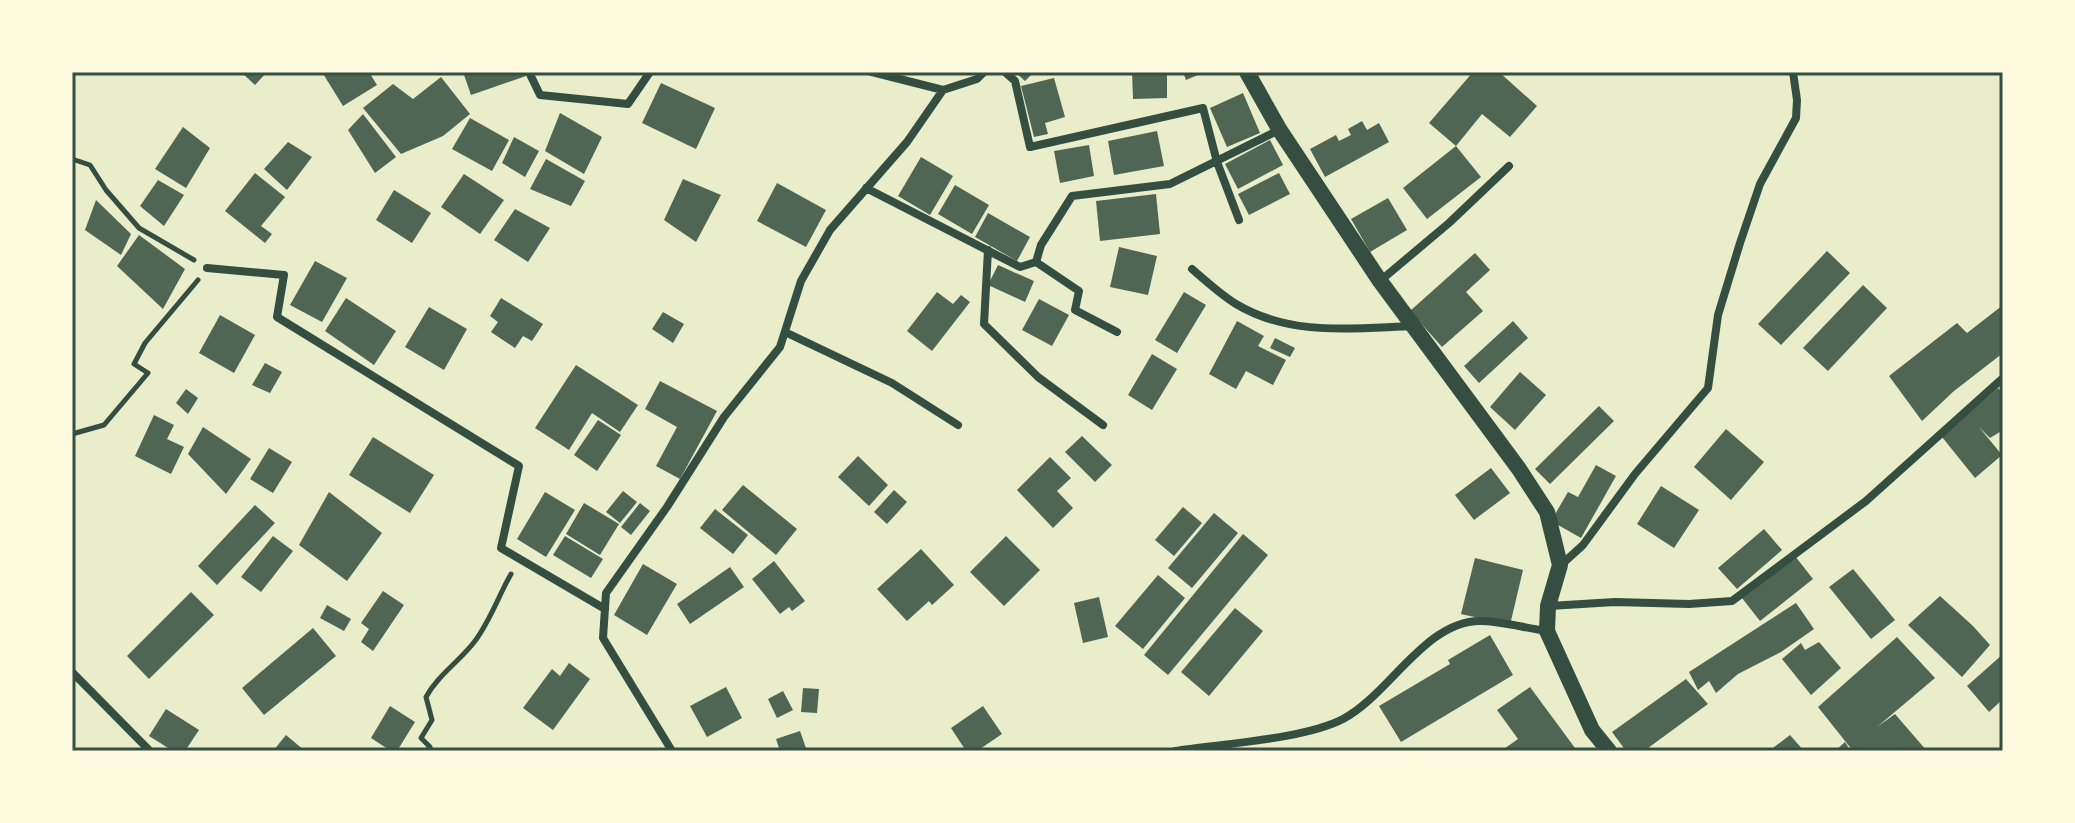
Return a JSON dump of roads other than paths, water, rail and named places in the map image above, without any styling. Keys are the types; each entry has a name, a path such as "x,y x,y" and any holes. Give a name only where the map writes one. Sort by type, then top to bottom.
{"main road":[{"path":"1247,72 1279,129 1380,281 1519,469 1547,512 1560,565 1548,606 1547,631 1592,730 1609,751"}],"street":[{"path":"529,72 540,95 628,104 650,72"},
{"path":"872,72 943,90 977,79 984,72"},
{"path":"1005,72 1015,81 1030,147 1203,108 1217,162 1239,220"},
{"path":"1560,565 1583,545 1635,474 1708,388 1718,315 1740,243 1760,184 1796,118 1793,72"},
{"path":"672,751 603,638 606,593 667,507 724,417 780,347 801,281 830,230 907,142 943,90"},
{"path":"1036,262 1041,245 1072,196 1170,184 1279,129"},
{"path":"1380,281 1449,223 1509,166"},
{"path":"866,188 1020,267 1036,262"},
{"path":"988,250 984,324 1038,377 1103,425"},
{"path":"1036,262 1079,291 1075,310 1117,332"},
{"path":"207,268 284,275 277,317 519,466 501,548 605,609"},
{"path":"1192,269 1235,304 1268,319 1313,329 1414,326"},
{"path":"785,332 892,383 958,425"},
{"path":"1548,606 1732,601 1866,501 2003,378"},
{"path":"1175,751 1299,733 1342,720 1368,701 1443,630 1478,621 1547,631"},
{"path":"72,672 150,751"}]}
